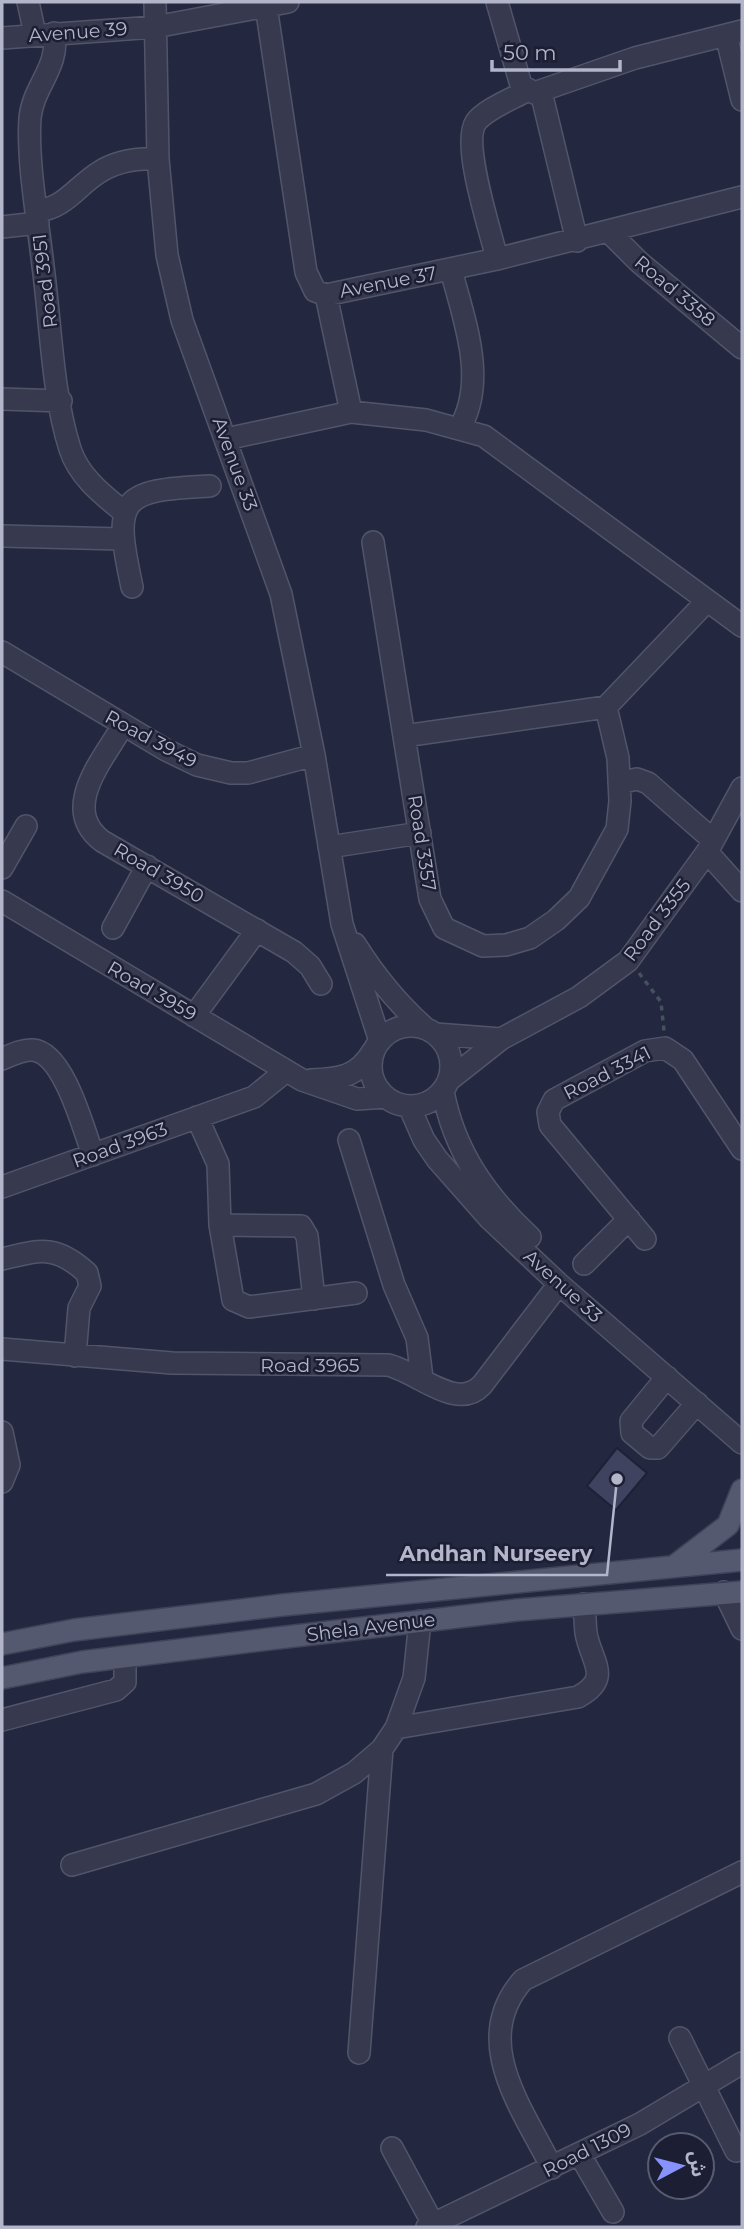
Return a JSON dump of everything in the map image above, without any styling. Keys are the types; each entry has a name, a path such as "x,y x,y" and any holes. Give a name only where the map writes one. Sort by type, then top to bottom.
{"main road":[{"path":"677,1564 728,1525 742,1490"},
{"name":"Shela Avenue","path":"2,1644 113,1625 677,1564 742,1560"},
{"name":"Shela Avenue","path":"2,1678 125,1657 420,1621 733,1592"}],"street":[{"name":"Road 3951","path":"28,2 44,34 53,63 37,93 30,118 38,217 61,401 71,450 77,464 95,488 125,513"},
{"name":"Avenue 33","path":"155,2 158,159 167,255 182,320 281,594 314,755 342,925 376,1046"},
{"name":"Avenue 39","path":"2,38 155,27 288,2"},
{"path":"497,2 519,78 533,91 577,241"},
{"name":"Avenue 37","path":"266,6 306,272 315,291 326,295 497,260 742,197"},
{"path":"497,260 472,152 472,130 479,119 533,91 635,58 734,33 742,100"},
{"path":"2,227 38,217 64,203 112,165 158,159"},
{"name":"Road 3358","path":"610,233 639,262 742,348"},
{"path":"451,270 466,328 474,380 466,418 459,429"},
{"path":"326,295 351,412"},
{"path":"2,399 61,401"},
{"path":"226,439 351,412 426,420 484,436 742,626"},
{"path":"132,587 121,539 121,525 132,503 153,490 210,486"},
{"path":"2,536 121,539"},
{"name":"Road 3357","path":"373,542 430,899 444,928 483,946 506,945 538,932 579,898 617,829 618,758 606,707"},
{"path":"404,736 606,707 706,602"},
{"name":"Road 3949","path":"2,652 181,759 231,773 265,769 314,755"},
{"name":"Road 3950","path":"123,725 84,794 83,815 93,834 303,958 321,985"},
{"path":"619,783 637,779 648,783 710,846 742,891"},
{"name":"Road 3355","path":"446,1086 501,1039 579,998 628,961 710,846 742,788"},
{"path":"2,868 26,826"},
{"path":"330,847 420,833"},
{"path":"113,928 147,866"},
{"name":"Road 3959","path":"2,901 294,1076 357,1099 386,1097"},
{"name":"Avenue 33","path":"342,925 375,975 431,1031"},
{"path":"194,1016 257,930"},
{"path":"294,1076 347,1077 358,1071 376,1046 401,1027 501,1039"},
{"path":"376,1046 373,1077 386,1097 409,1106 433,1100 446,1086 450,1055 431,1031"},
{"name":"Road 3341","path":"645,1239 554,1131 548,1112 559,1096 645,1051 664,1048 682,1060 742,1149"},
{"path":"2,1059 26,1050 50,1056 60,1070 93,1154"},
{"path":"238,1102 252,1087 265,1059"},
{"name":"Road 3963","path":"2,1187 262,1093 294,1076"},
{"name":"Avenue 33","path":"446,1086 454,1138 481,1184 512,1220 605,1307 742,1422"},
{"name":"Avenue 33","path":"409,1106 424,1140 437,1159 489,1218 559,1284 742,1443"},
{"path":"197,1117 218,1164 220,1225 233,1300 249,1307 356,1293"},
{"path":"349,1140 394,1285 417,1338 422,1378"},
{"path":"584,1264 629,1219"},
{"path":"220,1225 302,1226 307,1236 314,1299"},
{"path":"2,1259 50,1250 64,1255 87,1273 90,1286 79,1308 75,1356"},
{"name":"Road 3965","path":"2,1349 172,1363 388,1365 422,1378 454,1395 476,1390 559,1284"},
{"path":"667,1377 631,1421 632,1433 649,1448 658,1448 697,1403"},
{"path":"2,1432 9,1465 2,1482"},
{"path":"733,1592 742,1629"},
{"path":"396,1728 578,1697 592,1690 598,1677 598,1664 586,1634 584,1604"},
{"path":"72,1865 316,1794 354,1773 382,1749 396,1728 414,1678 420,1621"},
{"path":"2,1720 116,1690 125,1682 125,1657"},
{"path":"359,2053 382,1749"},
{"path":"552,2168 502,2062 500,2034 503,2008 512,1992 523,1980 742,1872"},
{"path":"680,2038 736,2151"},
{"name":"Road 1309","path":"430,2226 580,2155 742,2063"},
{"path":"392,2148 430,2226"},
{"path":"580,2155 613,2212"}],"path":[{"path":"628,961 661,1002 664,1048"}],"building":[{"path":"617,1448 647,1473 616,1510 587,1486"}],"place":[{"name":"Andhan Nurseery","path":"617,1479"}]}
